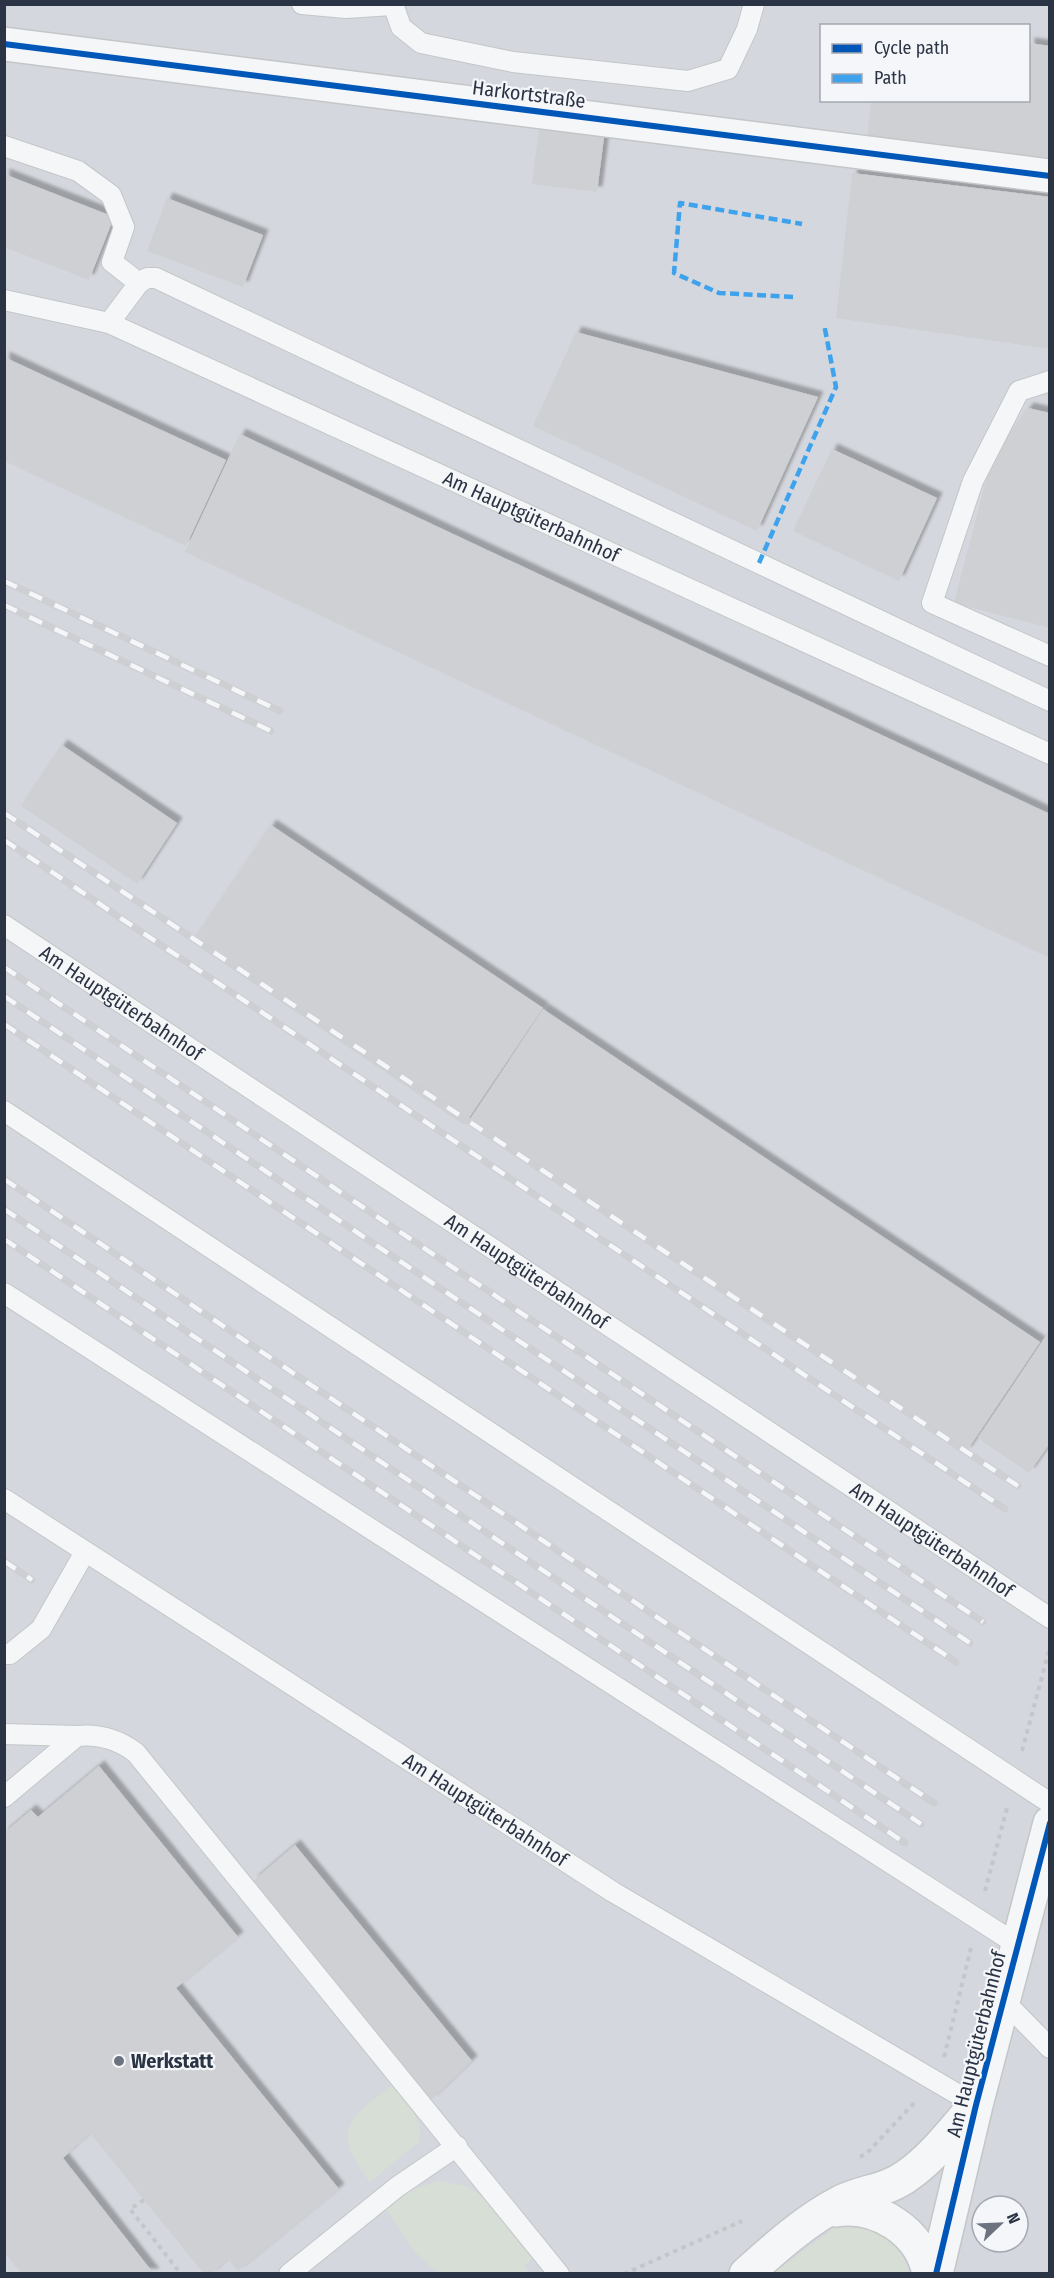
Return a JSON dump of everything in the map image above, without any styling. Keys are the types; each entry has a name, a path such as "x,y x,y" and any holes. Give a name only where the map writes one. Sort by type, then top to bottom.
{"street":[{"name":"Harkortstraße","path":"4,44 1050,176"},
{"name":"Am Hauptgüterbahnhof","path":"936,2274 976,2105 1050,1823"},
{"name":"Am Hauptgüterbahnhof","path":"746,2274 817,2217 843,2201 890,2187 909,2175 930,2156 976,2105"},
{"name":"Am Hauptgüterbahnhof","path":"817,2217 832,2211 850,2209 869,2211 887,2218 909,2235 921,2253 929,2274"}],"lane":[{"path":"302,4 346,8 392,5 400,27 421,43 513,62 688,81 728,69 747,29 754,4"},
{"path":"4,146 78,171 111,195 124,227 112,262 139,283"},
{"path":"109,323 139,283 147,278 156,278 1050,701"},
{"name":"Am Hauptgüterbahnhof","path":"4,300 109,323 1050,754"},
{"path":"1050,381 1019,391 973,481 932,603 1050,656"},
{"name":"Am Hauptgüterbahnhof","path":"4,925 1050,1618"},
{"path":"4,1112 1050,1803"},
{"name":"Am Hauptgüterbahnhof","path":"4,1293 1018,1945"},
{"name":"Am Hauptgüterbahnhof","path":"4,1499 613,1892 976,2105"},
{"path":"4,1654 10,1654 40,1629 85,1552"},
{"path":"4,1734 99,1737 115,1740 136,1753 559,2274"},
{"path":"4,1797 77,1736"},
{"path":"1003,2000 1050,2048"},
{"path":"289,2274 398,2187 457,2146"}],"path":[{"path":"858,2158 867,2152 933,2079 947,2051 978,1919 1050,1647"},
{"path":"144,2200 130,2209 181,2274"},
{"path":"624,2274 742,2221"}],"shaded area":[{"path":"5,5 1049,5 1049,2273 5,2274"},
{"path":"392,2085 413,2111 419,2125 419,2142 370,2182 350,2150 349,2127 365,2107"},
{"path":"439,2181 467,2186 483,2197 533,2258 524,2266 530,2273 437,2273 414,2251 386,2209 413,2189"},
{"path":"842,2226 865,2229 885,2238 900,2252 909,2273 772,2274 833,2229"}],"building":[{"path":"1030,43 1050,46 1050,163 867,139 871,102 1030,102"},
{"path":"539,129 604,137 597,192 532,184"},
{"path":"852,173 1050,197 1050,349 836,318"},
{"path":"4,174 114,217 89,280 4,247"},
{"path":"167,198 263,235 243,287 147,251"},
{"path":"576,332 818,397 757,531 533,426"},
{"path":"4,357 226,460 186,546 4,461"},
{"path":"1028,408 1050,413 1050,628 954,603 991,461"},
{"path":"240,434 1050,814 1050,958 185,552"},
{"path":"832,449 937,498 899,581 793,531"},
{"path":"62,745 177,823 137,884 21,806"},
{"path":"271,825 543,1008 464,1125 192,942"},
{"path":"543,1009 1040,1342 966,1452 470,1120"},
{"path":"1050,1330 1050,1443 1029,1473 978,1438"},
{"name":"Werkstatt","path":"99,1766 238,1937 176,1988 339,2189 238,2271 228,2259 211,2274 204,2274 90,2133 63,2158 154,2274 22,2274 4,2252 4,1833 31,1810 38,1817"},
{"path":"295,1845 472,2061 431,2100 253,1881"}],"railway":[{"path":"4,581 280,711"},
{"path":"4,605 271,731"},
{"path":"4,813 1018,1486"},
{"path":"4,840 1005,1509"},
{"path":"4,967 983,1622"},
{"path":"4,996 970,1643"},
{"path":"4,1024 956,1662"},
{"path":"4,1179 934,1803"},
{"path":"4,1209 921,1824"},
{"path":"4,1239 905,1843"},
{"path":"4,1561 32,1580"}],"marked path":[{"path":"793,297 719,293 674,273 680,203 802,224"},
{"path":"759,563 836,387 824,324"}],"cycle path":[{"path":"4,44 1050,176"},
{"path":"936,2274 976,2105 1050,1823"}],"place":[{"name":"Werkstatt","path":"119,2061"}]}
